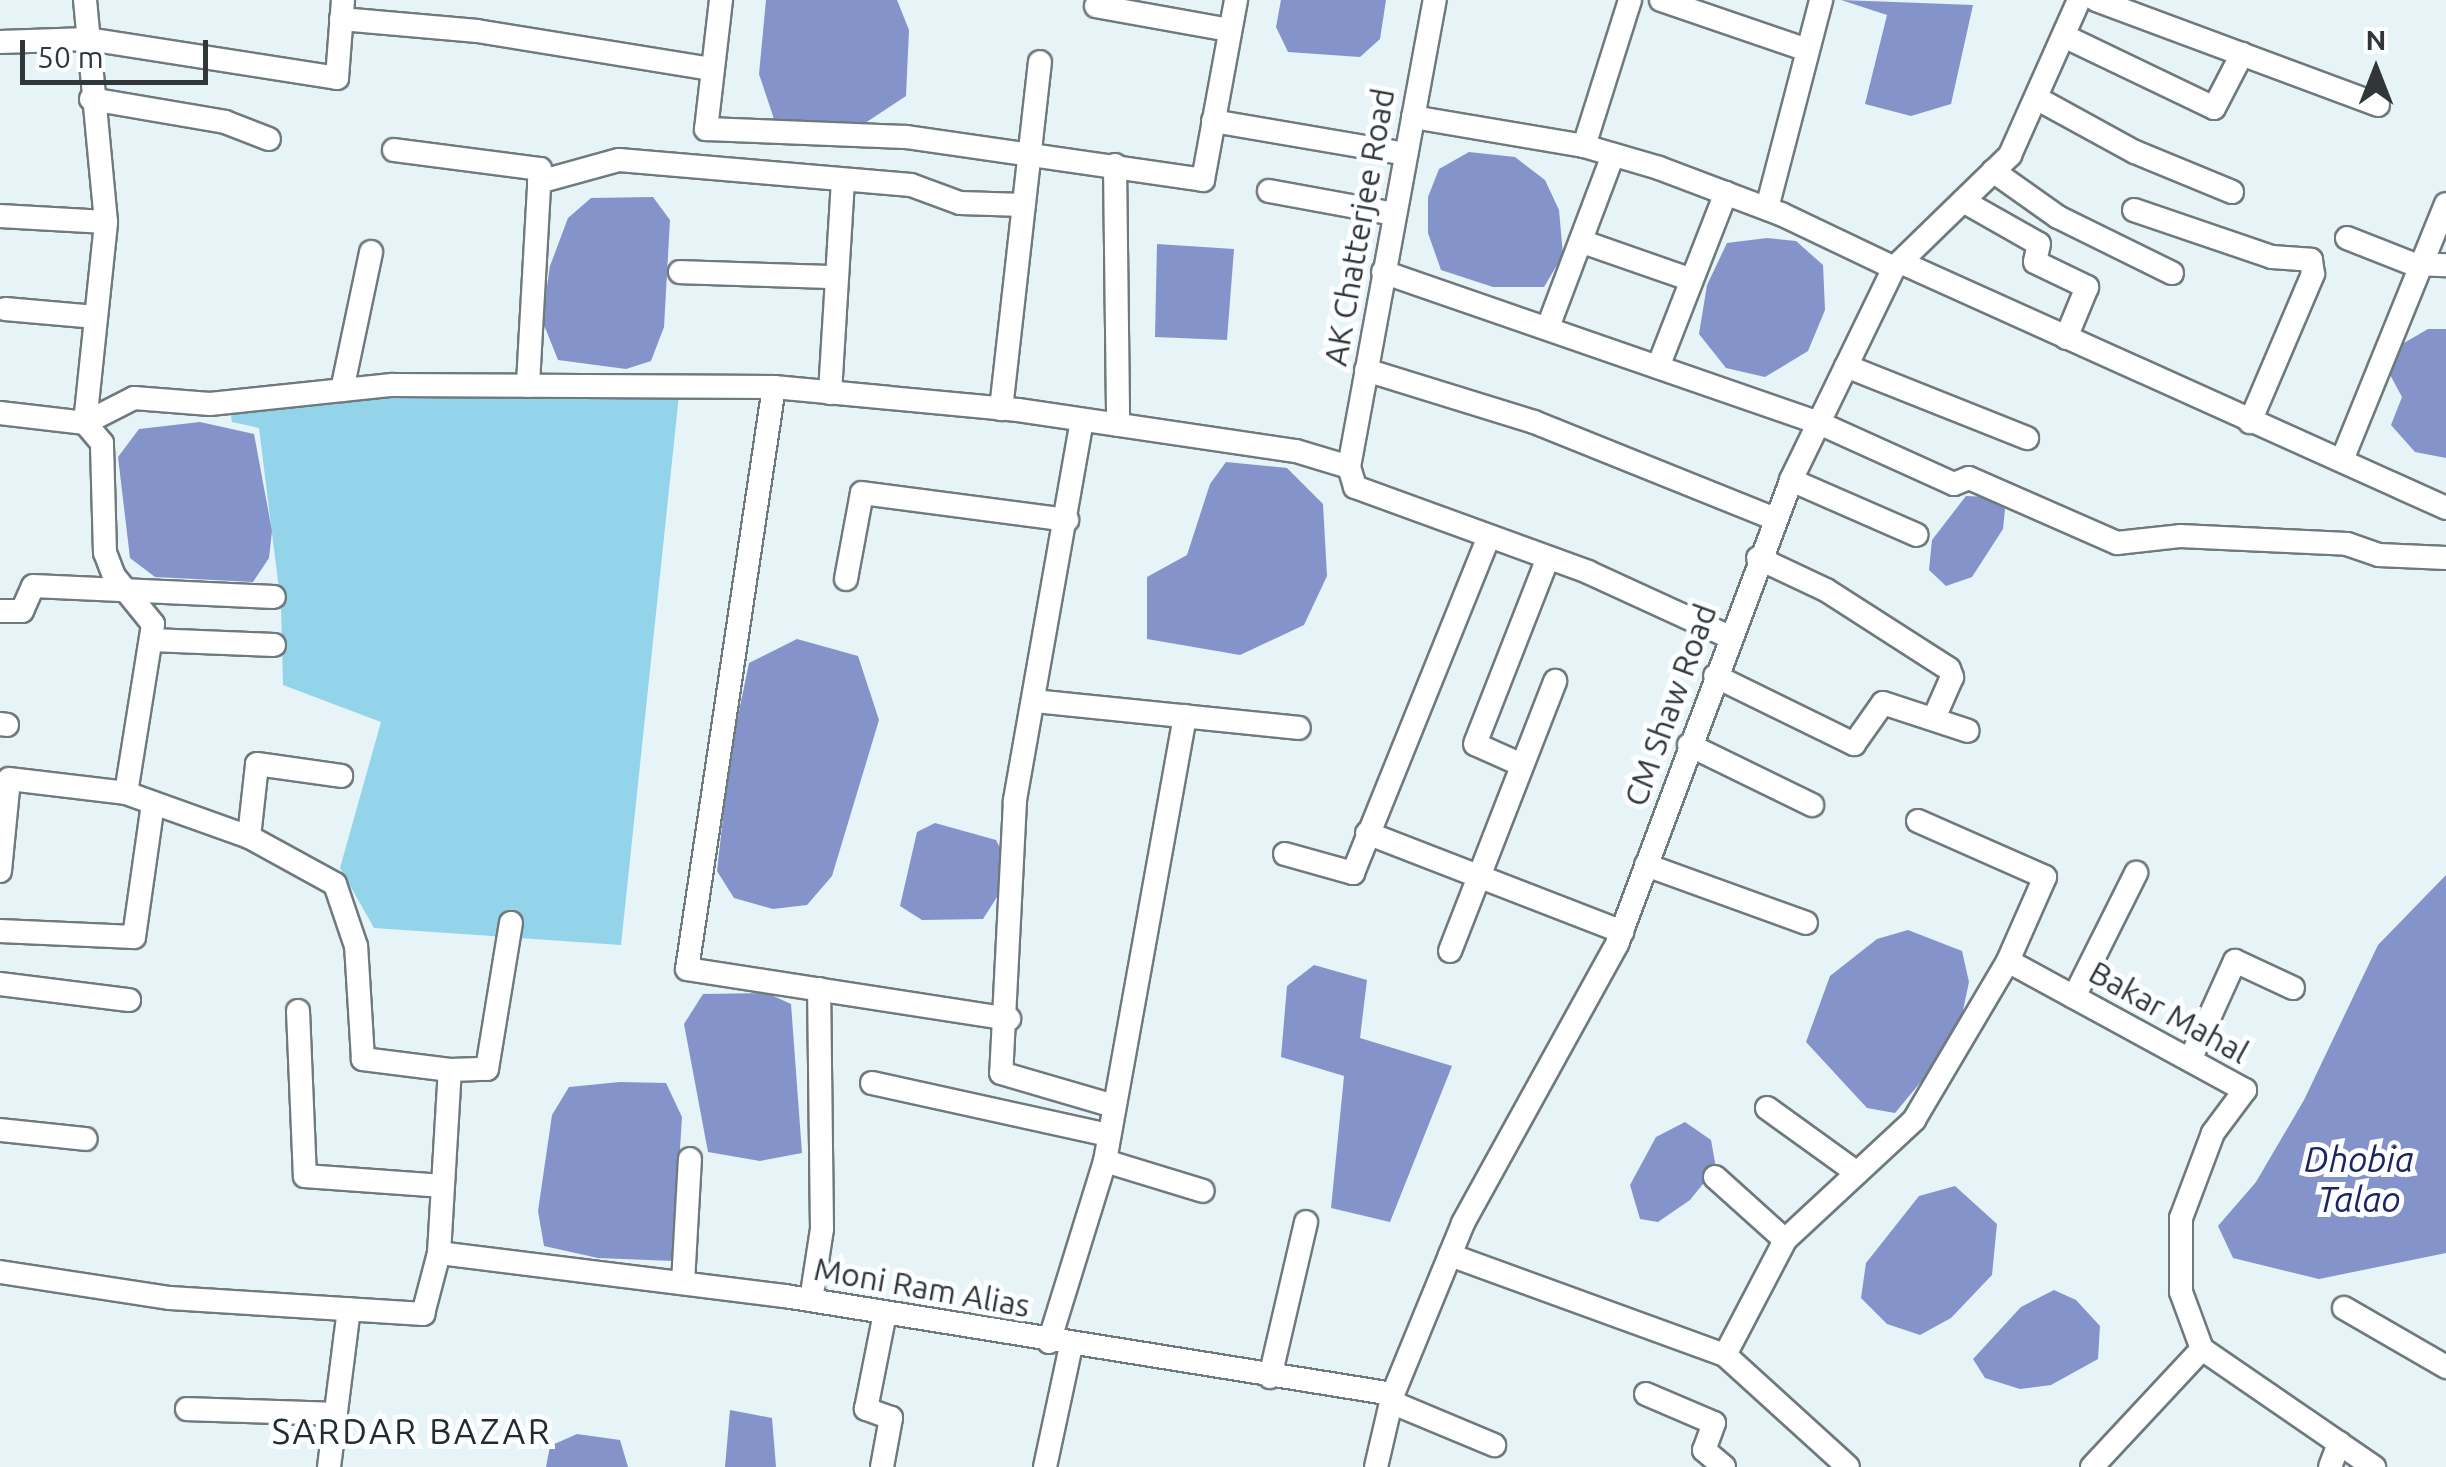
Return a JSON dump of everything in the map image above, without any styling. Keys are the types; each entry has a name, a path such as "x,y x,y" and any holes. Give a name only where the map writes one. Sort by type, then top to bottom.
{"street":[{"path":"85,0 91,99 106,222 85,423 102,443 105,552 128,593 154,624 126,792"},
{"path":"721,0 706,129 906,138 1027,152 1203,180 1236,0"},
{"name":"AK Chatterjee Road","path":"1349,467 1435,0"},
{"path":"1584,146 1630,0"},
{"path":"1661,0 1807,50"},
{"path":"1767,208 1820,0"},
{"name":"CM Shaw Road","path":"1376,1467 1392,1398 1450,1255 1622,932 1758,558 1791,480 1897,265 2010,154 2080,0"},
{"path":"2096,0 2378,105"},
{"path":"1096,6 1229,30"},
{"path":"0,42 88,40 337,78 342,9 712,69"},
{"path":"2066,37 2214,108 2242,54"},
{"path":"1001,409 1040,62"},
{"path":"91,99 225,122 269,139"},
{"path":"2038,99 2135,152 2232,192"},
{"path":"1412,116 1584,146 1767,208 2446,508"},
{"path":"1213,121 1406,154"},
{"path":"394,150 540,169 528,386"},
{"path":"1548,328 1613,154"},
{"path":"539,182 619,160 911,185 960,203 1024,205"},
{"path":"1115,165 1118,425"},
{"path":"1993,171 2058,218 2172,273"},
{"path":"830,393 834,277 843,180"},
{"path":"1269,191 1394,214"},
{"path":"1658,367 1726,193"},
{"path":"1963,201 2039,244 2035,262 2087,287 2066,338"},
{"path":"2342,460 2437,262 2446,204"},
{"path":"2134,210 2272,256 2311,260 2313,274 2250,422"},
{"path":"0,216 106,222"},
{"path":"2347,238 2413,264 2437,262"},
{"path":"1583,242 1692,280"},
{"path":"342,390 372,252"},
{"path":"680,272 834,277"},
{"path":"1383,272 1819,423 1954,484 1969,478 2117,543 2180,536 2348,544 2379,556 2406,552 2446,558"},
{"path":"6,309 96,318"},
{"path":"1846,366 2028,438"},
{"path":"1366,370 1534,422 1773,518"},
{"path":"0,413 85,423 134,398 210,404 342,390 528,386 774,388 1001,409 1296,451 1349,467 1355,488 1548,558 1729,637"},
{"path":"774,388 687,969 1009,1019"},
{"path":"1082,420 1015,801 1009,1019 1001,1072 1114,1106"},
{"path":"1791,480 1917,535"},
{"path":"846,579 862,493 1067,520"},
{"path":"1285,854 1354,873 1367,832 1489,536"},
{"path":"1522,766 1475,744 1548,558"},
{"path":"1758,558 1826,590 1949,669 1952,677 1934,718"},
{"path":"0,611 22,611 33,586 274,597"},
{"path":"151,640 274,646"},
{"path":"1715,676 1854,744 1883,703 1968,731"},
{"path":"1450,951 1555,681"},
{"path":"1034,701 1299,728"},
{"path":"1045,1467 1060,1344 1105,1160 1184,716"},
{"path":"1689,746 1812,805"},
{"path":"249,837 258,764 340,776"},
{"path":"0,871 9,779 126,792 249,837 335,884 356,946 363,1059 450,1070 487,1069 511,923"},
{"path":"0,931 134,937 153,803"},
{"path":"1725,1355 1785,1240 1914,1120 2008,961 2045,877 1918,821"},
{"path":"1367,832 1622,932"},
{"path":"1646,865 1806,924"},
{"path":"2074,997 2136,873"},
{"name":"Bakar Mahal","path":"2008,961 2245,1090 2213,1134 2181,1218 2181,1292 2202,1349"},
{"path":"2190,1060 2235,961 2293,988"},
{"path":"0,984 129,1000"},
{"path":"811,1300 822,1229 818,989"},
{"path":"298,1011 305,1176 443,1186"},
{"path":"0,1272 170,1298 423,1314 439,1253 450,1070"},
{"path":"872,1083 1109,1135"},
{"path":"1766,1108 1856,1173"},
{"path":"0,1130 86,1139"},
{"path":"683,1283 690,1159"},
{"path":"1105,1160 1204,1191"},
{"path":"1715,1177 1785,1240"},
{"path":"1270,1377 1306,1222"},
{"name":"Moni Ram Alias","path":"439,1253 811,1300 1392,1398 1494,1445"},
{"path":"1450,1255 1725,1355 1840,1464"},
{"path":"2344,1308 2446,1367"},
{"path":"329,1467 349,1309"},
{"path":"882,1467 891,1418 866,1409 885,1313"},
{"path":"2092,1467 2202,1349 2374,1467"},
{"path":"1646,1394 1714,1423 1704,1450 1724,1467"},
{"path":"187,1409 336,1414"},
{"path":"2330,1467 2339,1443"}],"shaded area":[{"path":"389,390 679,395 621,945 374,928 340,868 381,722 283,685 281,606 259,428 232,422 230,409"}],"water":[{"path":"766,0 897,0 909,30 906,96 853,131 775,122 759,74"},
{"path":"1281,0 1386,0 1380,39 1360,57 1288,52 1276,27"},
{"path":"1841,0 1973,5 1951,104 1911,116 1865,104 1887,15"},
{"path":"1469,152 1515,157 1545,180 1559,210 1563,255 1544,287 1493,287 1441,270 1428,233 1428,197 1439,169"},
{"path":"653,197 670,220 664,327 651,361 626,369 558,360 542,320 550,266 568,218 591,198"},
{"path":"1767,238 1796,241 1823,265 1825,310 1808,351 1765,377 1726,368 1699,334 1707,285 1727,243"},
{"path":"1157,244 1234,249 1227,340 1155,337"},
{"path":"2428,329 2446,329 2446,458 2415,452 2391,425 2402,397 2388,371 2397,347"},
{"path":"200,422 254,434 272,531 269,558 253,582 155,577 130,558 118,457 139,429"},
{"path":"1226,462 1287,468 1323,504 1327,576 1304,625 1240,655 1147,639 1147,577 1187,555 1210,484"},
{"path":"1966,496 1990,497 2005,509 2003,529 1972,577 1946,586 1929,570 1932,540"},
{"path":"797,639 858,656 879,720 832,876 807,905 773,909 734,898 717,871 730,755 749,663"},
{"path":"935,823 996,840 1003,854 999,894 983,919 922,920 900,906 917,832"},
{"name":"Dhobia Talao","path":"2446,875 2446,1253 2319,1279 2233,1258 2218,1226 2256,1182 2304,1100 2378,945"},
{"path":"1908,930 1962,951 1969,982 1962,1015 1934,1066 1895,1113 1867,1108 1806,1042 1830,976 1877,939"},
{"path":"1314,965 1367,980 1360,1038 1452,1066 1390,1222 1331,1208 1344,1076 1281,1057 1287,986"},
{"path":"767,993 791,1004 802,1153 760,1161 708,1152 684,1024 703,994"},
{"path":"666,1083 682,1117 673,1261 598,1258 544,1246 538,1211 552,1115 569,1087"},
{"path":"1685,1122 1711,1140 1716,1168 1690,1200 1658,1222 1640,1219 1630,1185 1656,1137"},
{"path":"1955,1186 1997,1224 1992,1275 1951,1318 1920,1335 1887,1324 1861,1298 1866,1263 1919,1196"},
{"path":"2054,1290 2076,1300 2100,1326 2098,1359 2051,1385 2020,1389 1985,1378 1973,1359 2021,1307"},
{"path":"730,1410 772,1418 776,1467 725,1467"},
{"path":"577,1434 620,1440 628,1467 546,1467 550,1446"}],"district":[{"name":"SARDAR BAZAR","path":"412,1431"}]}
